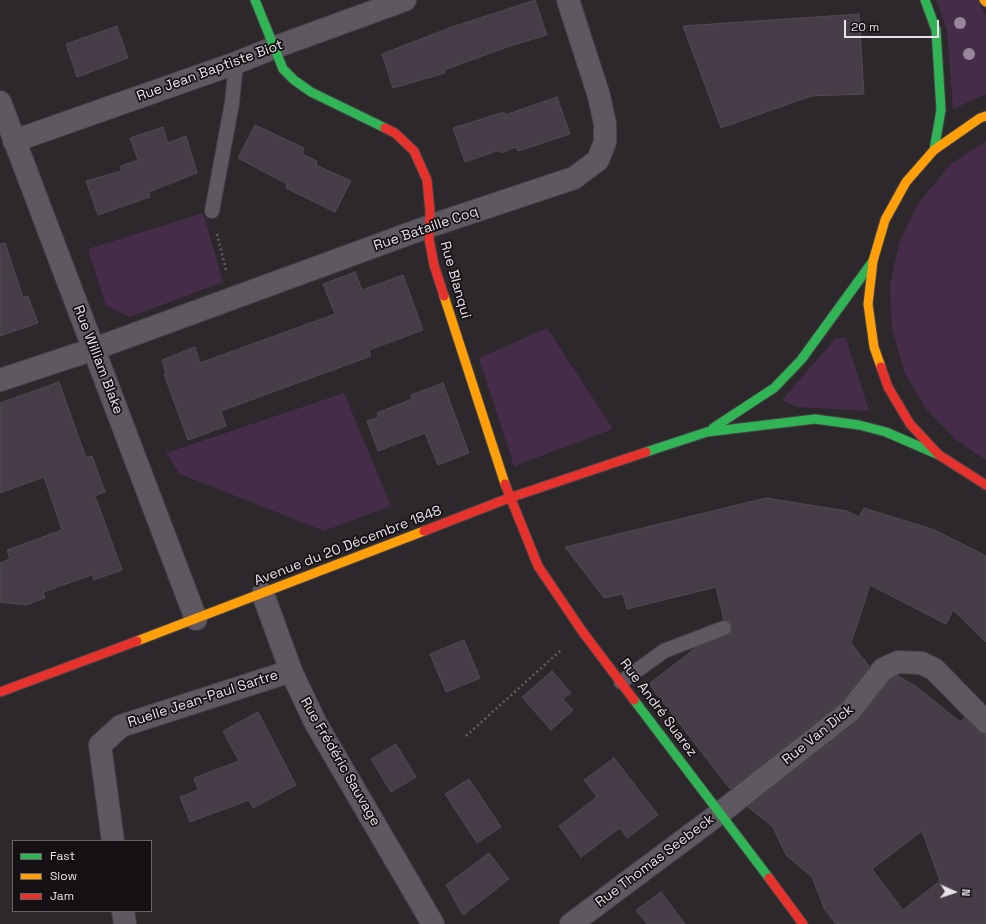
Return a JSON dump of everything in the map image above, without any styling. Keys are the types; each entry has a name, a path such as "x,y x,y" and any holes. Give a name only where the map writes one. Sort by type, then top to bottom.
{"main road":[{"name":"Rue Blanqui","path":"255,0 282,69 311,92 395,133 407,142 414,151 427,180 430,226 429,239 434,265 509,498"},
{"path":"925,0 936,30 941,110 934,150"},
{"path":"986,116 980,118 934,150 906,182 885,220 873,261 868,304 874,347 888,387 910,424 940,455 986,485"},
{"name":"Avenue du 20 Décembre 1848","path":"707,432 774,388 801,360 873,261"},
{"name":"Avenue du 20 Décembre 1848","path":"0,692 263,594 509,498 707,432 815,419 859,425 886,432 940,455"},
{"name":"Rue André Suarez","path":"509,498 538,566 582,631 803,924"}],"street":[{"name":"Rue Jean Baptiste Biot","path":"14,141 236,63 405,0"},
{"name":"Rue Bataille Coq","path":"0,380 94,349 430,226 574,178 598,160 605,142 605,124 599,96 568,0"},
{"name":"Rue William Blake","path":"0,102 196,619"},
{"name":"Rue Frédéric Sauvage","path":"263,594 291,671 315,722 433,924"},
{"name":"Rue Van Dick","path":"720,813 850,711 883,669 898,662 921,663 934,669 986,722"},
{"name":"Ruelle Jean-Paul Sartre","path":"113,840 100,745 121,726 291,671"},
{"name":"Rue Thomas Seebeck","path":"572,924 720,813"},
{"path":"123,912 125,924"}],"lane":[{"path":"212,211 232,103 236,63"},
{"path":"621,682 664,651 724,628"}],"path":[{"path":"212,211 233,298"},
{"path":"466,736 582,631"}],"shaded area":[{"path":"936,0 978,0 986,16 986,94 953,109 947,30"},
{"path":"986,141 986,460 956,440 926,409 904,371 892,329 890,285 899,243 918,203 951,164"},
{"path":"203,213 223,282 130,317 106,306 88,249"},
{"path":"547,328 613,429 514,466 479,358"},
{"path":"836,338 846,338 869,411 796,407 782,400"},
{"path":"344,393 391,506 324,531 180,474 166,453"}],"building":[{"path":"535,0 547,35 513,45 444,70 445,73 393,88 382,54 449,28"},
{"path":"859,14 864,94 811,96 721,128 683,26"},
{"path":"117,26 128,58 77,77 66,44"},
{"path":"557,97 570,134 518,151 516,147 501,153 500,150 465,162 453,128 504,112 505,115"},
{"path":"255,125 304,148 302,154 317,161 316,165 351,181 335,212 286,188 287,184 238,158"},
{"path":"163,127 168,143 186,136 197,173 149,192 150,197 98,215 86,181 121,171 121,166 138,160 130,138"},
{"path":"5,243 23,297 28,296 38,323 0,336 0,244"},
{"path":"355,272 362,290 403,275 423,330 369,350 371,356 221,411 226,426 188,440 164,374 166,373 162,360 195,347 200,363 335,314 323,284"},
{"path":"59,382 86,458 92,456 105,492 95,496 122,570 94,580 92,575 43,592 45,598 26,605 0,602 0,563 10,559 7,550 62,530 44,477 0,493 0,403"},
{"path":"443,383 469,453 438,465 425,433 378,451 367,421 379,417 377,413 412,399 411,395"},
{"path":"766,498 847,511 859,517 864,508 935,530 986,556 986,642 953,610 946,624 870,585 851,643 869,666 841,702 730,789 649,684 697,647 731,633 732,625 729,621 724,620 716,587 627,609 623,594 604,598 565,547"},
{"path":"464,640 480,678 446,692 430,654"},
{"path":"552,671 571,693 563,699 573,710 551,730 522,697"},
{"path":"898,676 917,687 960,722 965,718 977,731 986,734 986,924 836,924 825,910 812,877 786,855 773,827 748,807 858,721 891,679","holes":["922,831 940,881 903,910 872,869"]},
{"path":"258,712 296,785 253,808 249,800 190,822 180,797 198,790 194,778 239,761 223,731"},
{"path":"396,744 416,777 391,792 371,759"},
{"path":"614,758 658,815 627,838 620,828 581,857 559,826 597,797 584,780"},
{"path":"469,779 501,827 477,843 445,794"},
{"path":"489,853 509,879 463,915 446,885"},
{"path":"661,892 685,924 647,924 636,910"}],"traffic: fast":[{"path":"255,0 283,69 294,80 311,92 385,128"},
{"path":"925,0 936,30 941,110 934,150"},
{"path":"713,428 774,388 801,360 873,261"},
{"path":"646,452 707,432 815,419 859,425 886,432 939,455"},
{"path":"634,700 769,878"}],"traffic: slow":[{"path":"881,367 874,347 868,304 873,261 885,220 906,182 934,150 980,118 986,116"},
{"path":"444,296 505,484"},
{"path":"137,641 424,531"}],"traffic: jam":[{"path":"385,128 395,133 414,151 427,180 430,211 429,239 434,265 444,296"},
{"path":"881,367 888,387 910,424 939,455 986,485"},
{"path":"424,531 509,498 646,452"},
{"path":"505,484 538,566 582,631 634,700"},
{"path":"0,692 137,641"},
{"path":"769,878 803,924"}]}
